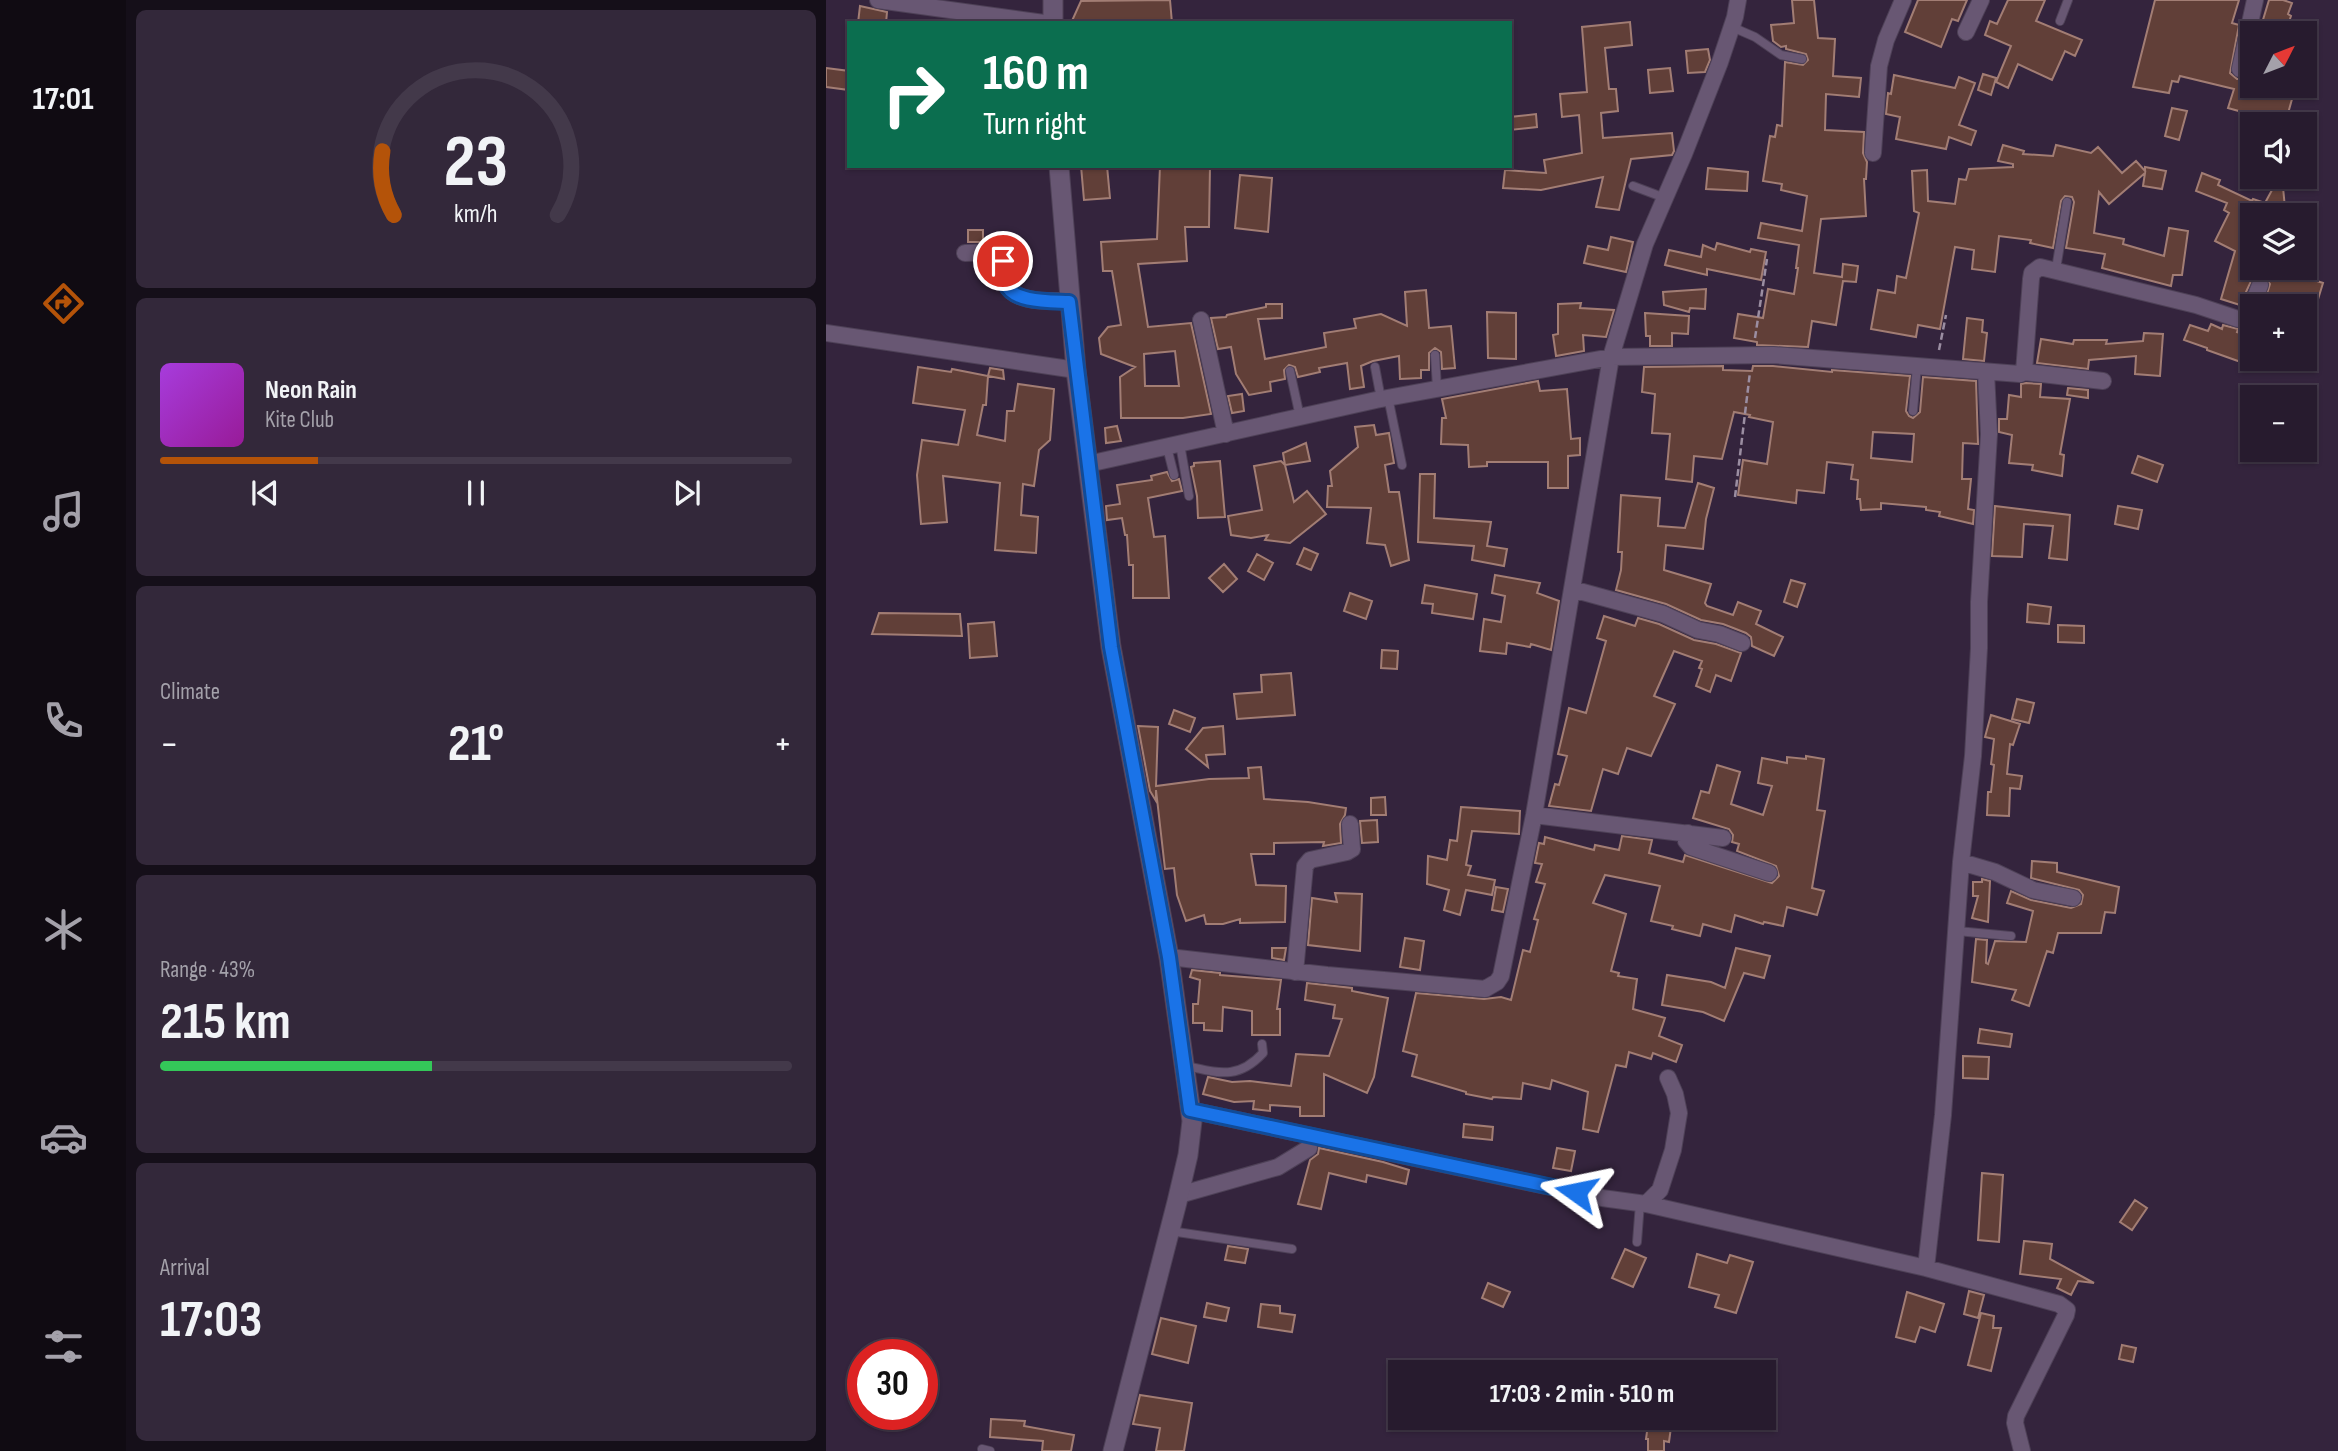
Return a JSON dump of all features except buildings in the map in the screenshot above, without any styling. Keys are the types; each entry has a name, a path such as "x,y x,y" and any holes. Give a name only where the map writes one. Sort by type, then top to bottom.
{"street":[{"path":"878,0 1030,21"},
{"path":"1053,0 1054,21"},
{"path":"1169,957 1295,972 1485,989 1497,982 1504,969 1534,815 1611,357 1645,244 1693,131 1732,27 1738,0"},
{"path":"1873,153 1879,66 1886,40 1903,0"},
{"path":"2250,21 2255,0"},
{"path":"1966,33 1978,1"},
{"path":"1059,168 1076,370 1111,647 1169,957 1190,1110 1188,1155 1179,1195 1113,1451"},
{"path":"965,253 998,252 1003,261 1007,287 1014,294 1047,301 1069,302"},
{"path":"2024,372 2032,273 2040,267 2218,311 2240,319"},
{"path":"2257,294 2260,285"},
{"path":"1201,320 1226,434"},
{"path":"826,333 1076,370"},
{"path":"1088,464 1385,398 1611,357 1752,355 2019,375 2024,372 2103,381"},
{"path":"1926,1269 1943,1115 1961,862 1973,756 1989,434 1986,372"},
{"path":"1572,589 1663,614 1698,630 1742,643"},
{"path":"1534,815 1723,838"},
{"path":"1295,972 1305,866 1310,860 1352,849 1350,824"},
{"path":"1688,833 1686,841 1691,847 1769,873"},
{"path":"1961,862 1994,872 2033,890 2073,898"},
{"path":"1643,1204 1660,1190 1673,1150 1679,1113 1668,1078"},
{"path":"1190,1110 1602,1198 1643,1204 1926,1269 2059,1304 2067,1310 2016,1416 2015,1423 2022,1451"},
{"path":"1179,1195 1278,1167 1308,1148"}],"lane":[{"path":"2060,21 2068,0"},
{"path":"1732,27 1755,37 1782,55 1802,59"},
{"path":"1633,186 1665,198"},
{"path":"2056,269 2067,201"},
{"path":"1435,355 1437,388"},
{"path":"1913,411 1917,366"},
{"path":"1375,367 1402,466"},
{"path":"1290,371 1300,417"},
{"path":"1173,445 1174,475"},
{"path":"1173,445 1189,496"},
{"path":"1957,931 2011,936"},
{"path":"1184,1065 1216,1072 1240,1071 1263,1052 1262,1044"},
{"path":"1637,1242 1643,1204"},
{"path":"1170,1231 1292,1249"}],"path":[{"path":"1735,497 1767,259"},
{"path":"1935,367 1946,315"}],"route":[{"path":"1003,261 1007,287 1014,294 1026,298 1069,302 1111,647 1169,957 1190,1110 1576,1192"}]}
